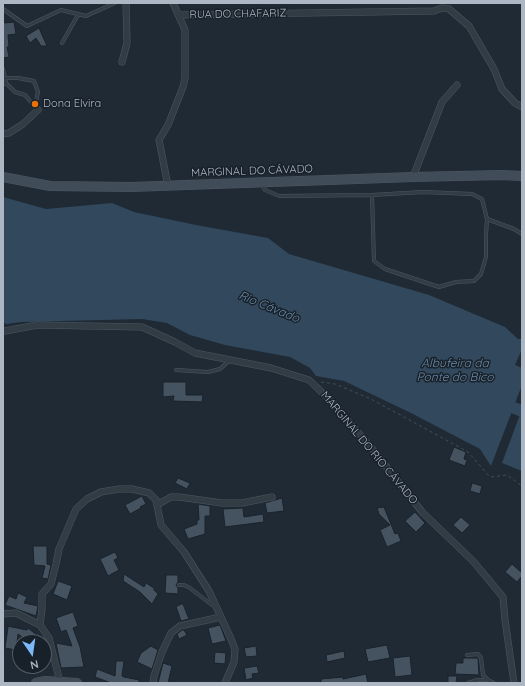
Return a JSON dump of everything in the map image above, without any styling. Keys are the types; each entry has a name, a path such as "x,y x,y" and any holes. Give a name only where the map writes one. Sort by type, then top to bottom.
{"street":[{"path":"122,62 127,43 126,3"},
{"name":"RUA DO CHAFARIZ","path":"173,3 179,15 434,11 442,8 449,9 469,26 494,69 502,89 515,103 522,107"},
{"path":"168,186 159,140 168,125 185,78 185,30 179,15"},
{"path":"413,177 442,102 457,85"},
{"path":"3,134 14,130 37,108"},
{"path":"502,175 522,172"},
{"path":"502,175 522,176"},
{"name":"MARGINAL DO CÁVADO","path":"3,177 50,186 131,187 502,175"},
{"name":"MARGINAL DO RIO CÁVADO","path":"3,331 37,326 142,327 195,353 271,368 308,380 331,401 374,451 423,513 473,561 503,597 514,683"},
{"path":"40,625 42,594 50,584 59,549 76,509 87,499 101,492 119,489 132,489 149,493 156,500 161,525 184,552 209,592 235,649 234,662 225,683"},
{"path":"157,505 171,497 222,503 242,503 272,497"},
{"path":"3,614 16,613 40,625 49,638 59,682"},
{"path":"153,683 162,652 171,633 180,626 221,617"},
{"path":"36,683 45,681 77,683"}],"lane":[{"path":"3,9 28,26 61,10 86,16 115,3"},
{"path":"62,43 78,15"},
{"path":"3,69 5,84 16,92 25,95 37,108"},
{"path":"5,78 18,78 34,81 38,92 37,108"},
{"path":"261,183 265,190 279,196 372,195 423,192 472,194 482,199 487,219 486,257 481,274 474,281 456,282 439,288 385,269 374,261 372,195"},
{"path":"487,219 514,229 522,234"},
{"path":"176,370 208,372 220,369 230,360"},
{"path":"179,584 190,588 212,605 215,604"},
{"path":"468,655 478,654 481,658 483,675 494,683"},
{"path":"468,683 478,680 488,680"}],"path":[{"path":"308,380 335,384 371,399 468,452 490,477 507,475 522,486"}],"water":[{"name":"Albufeira da Ponte do Bico","path":"3,197 46,209 112,203 134,212 268,238 289,254 429,295 505,327 518,339 522,339 522,349 515,365 522,368 522,385 491,466 480,449 411,413 344,381 316,376 310,368 290,357 225,345 190,335 167,323 142,319 21,322 6,324 3,322"},
{"path":"522,409 522,471 502,463"}],"building":[{"path":"14,22 16,34 8,35 9,47 7,47 9,57 3,58 3,23"},
{"path":"39,28 47,46 41,46 36,38 30,43 26,36"},
{"path":"163,382 186,382 186,395 203,395 202,402 173,401 174,396 163,397"},
{"path":"454,447 466,452 464,459 467,460 465,466 449,460"},
{"path":"178,478 190,483 187,489 175,483"},
{"path":"472,483 482,486 480,494 470,491"},
{"path":"142,496 146,504 130,514 125,505"},
{"path":"282,498 284,511 267,513 265,503"},
{"path":"198,504 210,506 210,516 205,516 205,534 188,539 184,529 197,524 197,520 199,520"},
{"path":"384,507 395,534 398,533 401,541 387,547 380,530 390,525 379,514 377,508"},
{"path":"243,508 244,517 263,514 264,522 225,527 223,509"},
{"path":"415,512 425,523 416,532 405,521"},
{"path":"461,517 470,525 462,533 453,525"},
{"path":"33,546 47,546 47,564 51,565 48,579 42,578 45,566 34,565"},
{"path":"115,552 118,558 114,560 119,570 108,576 100,559"},
{"path":"512,564 522,573 522,576 517,582 505,572"},
{"path":"124,574 144,587 146,583 154,588 158,594 152,604 140,592 123,581"},
{"path":"166,575 178,575 178,582 176,585 178,588 178,594 165,593"},
{"path":"58,581 72,586 67,600 53,594"},
{"path":"18,593 27,597 24,603 38,606 36,616 5,605 9,596 16,599"},
{"path":"183,604 189,619 181,621 176,607"},
{"path":"73,612 78,626 73,628 80,647 84,667 61,668 56,643 72,646 66,630 61,632 56,618"},
{"path":"220,625 226,641 212,644 208,628"},
{"path":"7,626 27,630 28,628 36,634 12,634 12,649 5,648"},
{"path":"184,630 187,635 179,639 177,634"},
{"path":"387,645 390,658 368,662 365,649"},
{"path":"151,646 158,650 152,669 137,662 141,653"},
{"path":"256,646 257,656 246,657 244,648"},
{"path":"344,651 345,658 327,662 326,655"},
{"path":"215,652 226,653 225,664 214,663"},
{"path":"410,656 412,675 395,677 393,658"},
{"path":"463,658 478,658 479,675 455,674 456,663 463,663"},
{"path":"116,661 124,661 122,676 139,680 139,683 111,683 95,677 97,669 115,676"},
{"path":"163,663 172,666 168,683 158,683"},
{"path":"257,666 259,673 252,674 253,678 246,680 244,668"},
{"path":"366,674 368,683 321,683 321,679 343,677 343,679"},
{"path":"448,676 457,676 456,683 448,683"}],"waterway":[{"name":"Rio Cávado","path":"498,402 522,411"}],"place":[{"name":"Dona Elvira","path":"35,104"}]}
